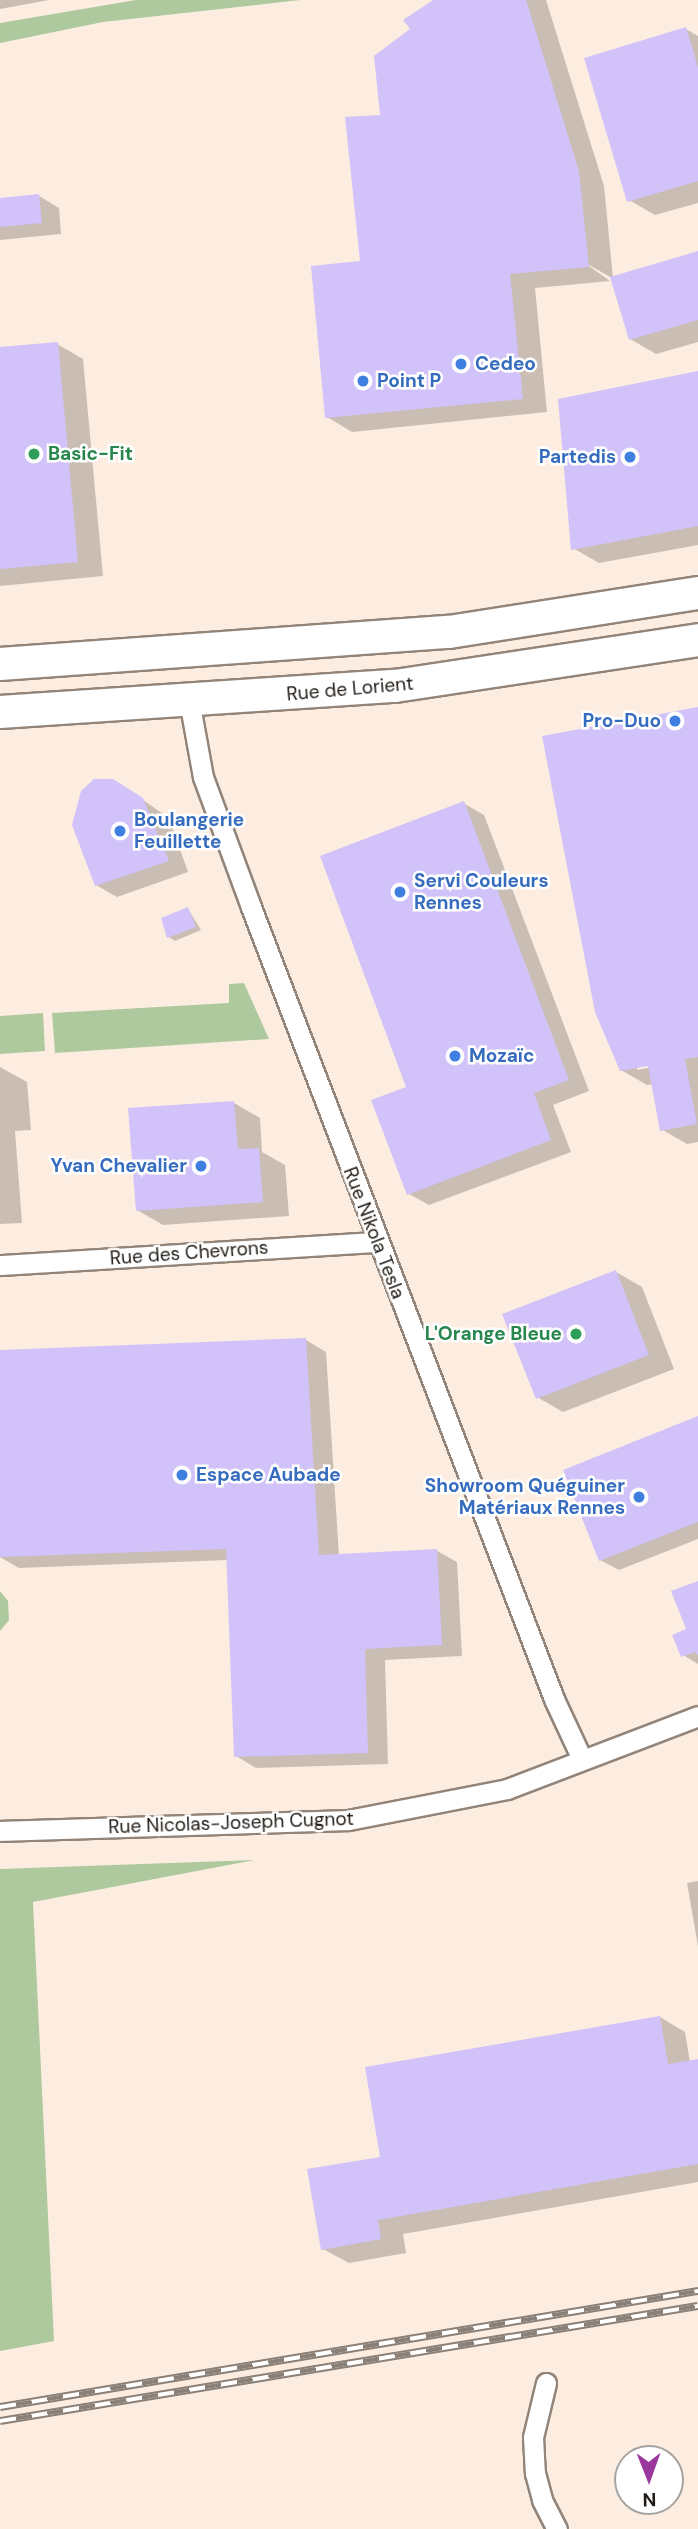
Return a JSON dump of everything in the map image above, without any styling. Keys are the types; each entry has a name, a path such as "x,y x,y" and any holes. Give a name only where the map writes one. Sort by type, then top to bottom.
{"main road":[{"path":"0,664 449,632 698,593"},
{"name":"Rue de Lorient","path":"0,712 189,701 428,682 698,640"}],"street":[{"name":"Rue Nikola Tesla","path":"189,701 203,777 377,1241 582,1759"},
{"name":"Rue des Chevrons","path":"0,1265 377,1241"},
{"name":"Rue Nicolas-Joseph Cugnot","path":"0,1831 338,1821 507,1789 698,1716"},
{"path":"545,2383 533,2437 536,2473 542,2500 557,2529"}],"green space":[{"path":"136,0 300,0 103,22 0,43 0,23"},
{"path":"244,983 269,1039 55,1053 52,1013 229,1003 229,984"},
{"path":"43,1013 45,1051 0,1054 0,1016"},
{"path":"0,1591 8,1601 9,1620 0,1631"},
{"path":"255,1860 33,1902 54,2341 0,2351 0,1869"}],"building":[{"path":"433,0 526,0 579,171 589,267 510,274 523,399 325,418 311,266 360,261 345,117 380,115 374,56 410,29 403,20"},
{"path":"686,27 698,67 698,181 627,202 584,58"},
{"path":"39,194 42,223 0,227 0,198"},
{"path":"698,251 698,320 629,340 610,277"},
{"name":"Basic-Fit","path":"58,342 78,562 0,569 0,347"},
{"name":"Partedis","path":"698,371 698,526 571,550 558,399"},
{"path":"698,707 698,1057 685,1059 697,1124 660,1131 648,1066 620,1071 595,1012 542,736"},
{"path":"94,779 113,779 143,798 169,861 95,886 72,825 81,791"},
{"path":"464,801 569,1080 534,1093 551,1140 407,1195 371,1100 406,1087 320,856"},
{"path":"188,907 196,927 167,938 161,918"},
{"path":"234,1101 238,1149 259,1148 263,1202 136,1211 128,1108"},
{"name":"L'Orange Bleue","path":"616,1270 649,1355 536,1399 502,1314"},
{"path":"306,1338 319,1555 437,1549 442,1645 365,1649 368,1753 234,1757 226,1549 0,1557 0,1350"},
{"path":"698,1416 698,1522 599,1561 563,1470"},
{"path":"698,1581 698,1655 695,1652 681,1657 672,1635 686,1629 671,1591"},
{"path":"660,2016 668,2064 698,2059 698,2164 378,2220 381,2239 321,2250 307,2169 380,2157 365,2067"}],"railway":[{"path":"0,2407 698,2291"},
{"path":"0,2421 698,2306"}],"place":[{"name":"Cedeo","path":"461,364"},
{"name":"Point P","path":"363,381"},
{"name":"Basic-Fit","path":"34,454"},
{"name":"Partedis","path":"630,457"},
{"name":"Pro-Duo","path":"675,721"},
{"name":"Boulangerie Feuillette","path":"120,831"},
{"name":"Servi Couleurs Rennes","path":"400,892"},
{"name":"Mozaïc","path":"455,1056"},
{"name":"Yvan Chevalier","path":"201,1166"},
{"name":"L'Orange Bleue","path":"576,1334"},
{"name":"Espace Aubade","path":"182,1475"},
{"name":"Showroom Quéguiner Matériaux Rennes","path":"639,1497"}]}
